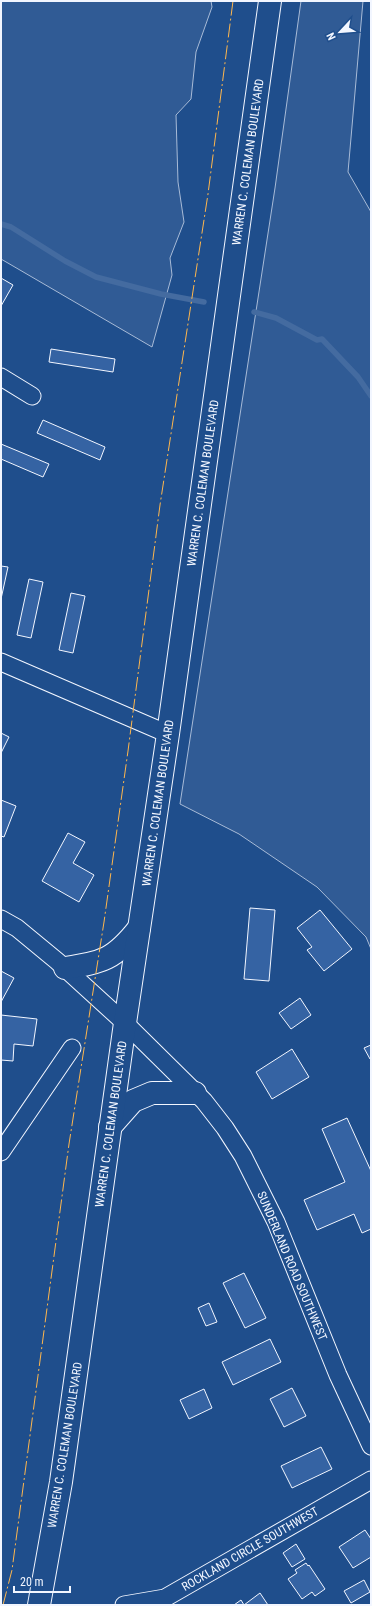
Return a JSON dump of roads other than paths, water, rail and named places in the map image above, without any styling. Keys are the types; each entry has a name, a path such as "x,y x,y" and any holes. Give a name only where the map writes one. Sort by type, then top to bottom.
{"main road":[{"name":"WARREN C. COLEMAN BOULEVARD","path":"39,1605 61,1482 110,1127 168,734 270,1"},
{"path":"64,968 96,963 104,960 126,945 139,928"},
{"path":"110,1127 133,1101 152,1093 195,1093"}],"street":[{"path":"1,377 32,396"},
{"path":"1,662 168,734"},
{"name":"SUNDERLAND ROAD SOUTHWEST","path":"1,919 17,928 125,1023 195,1093 226,1128 276,1222 338,1375 371,1446"},
{"path":"1,1152 72,1048"},
{"name":"ROCKLAND CIRCLE SOUTHWEST","path":"124,1605 165,1598 371,1480"}],"waterway":[{"path":"1,224 11,227 65,261 96,277 161,294 204,302"},
{"path":"254,312 276,318 317,340 322,339 358,377 371,396"}]}
